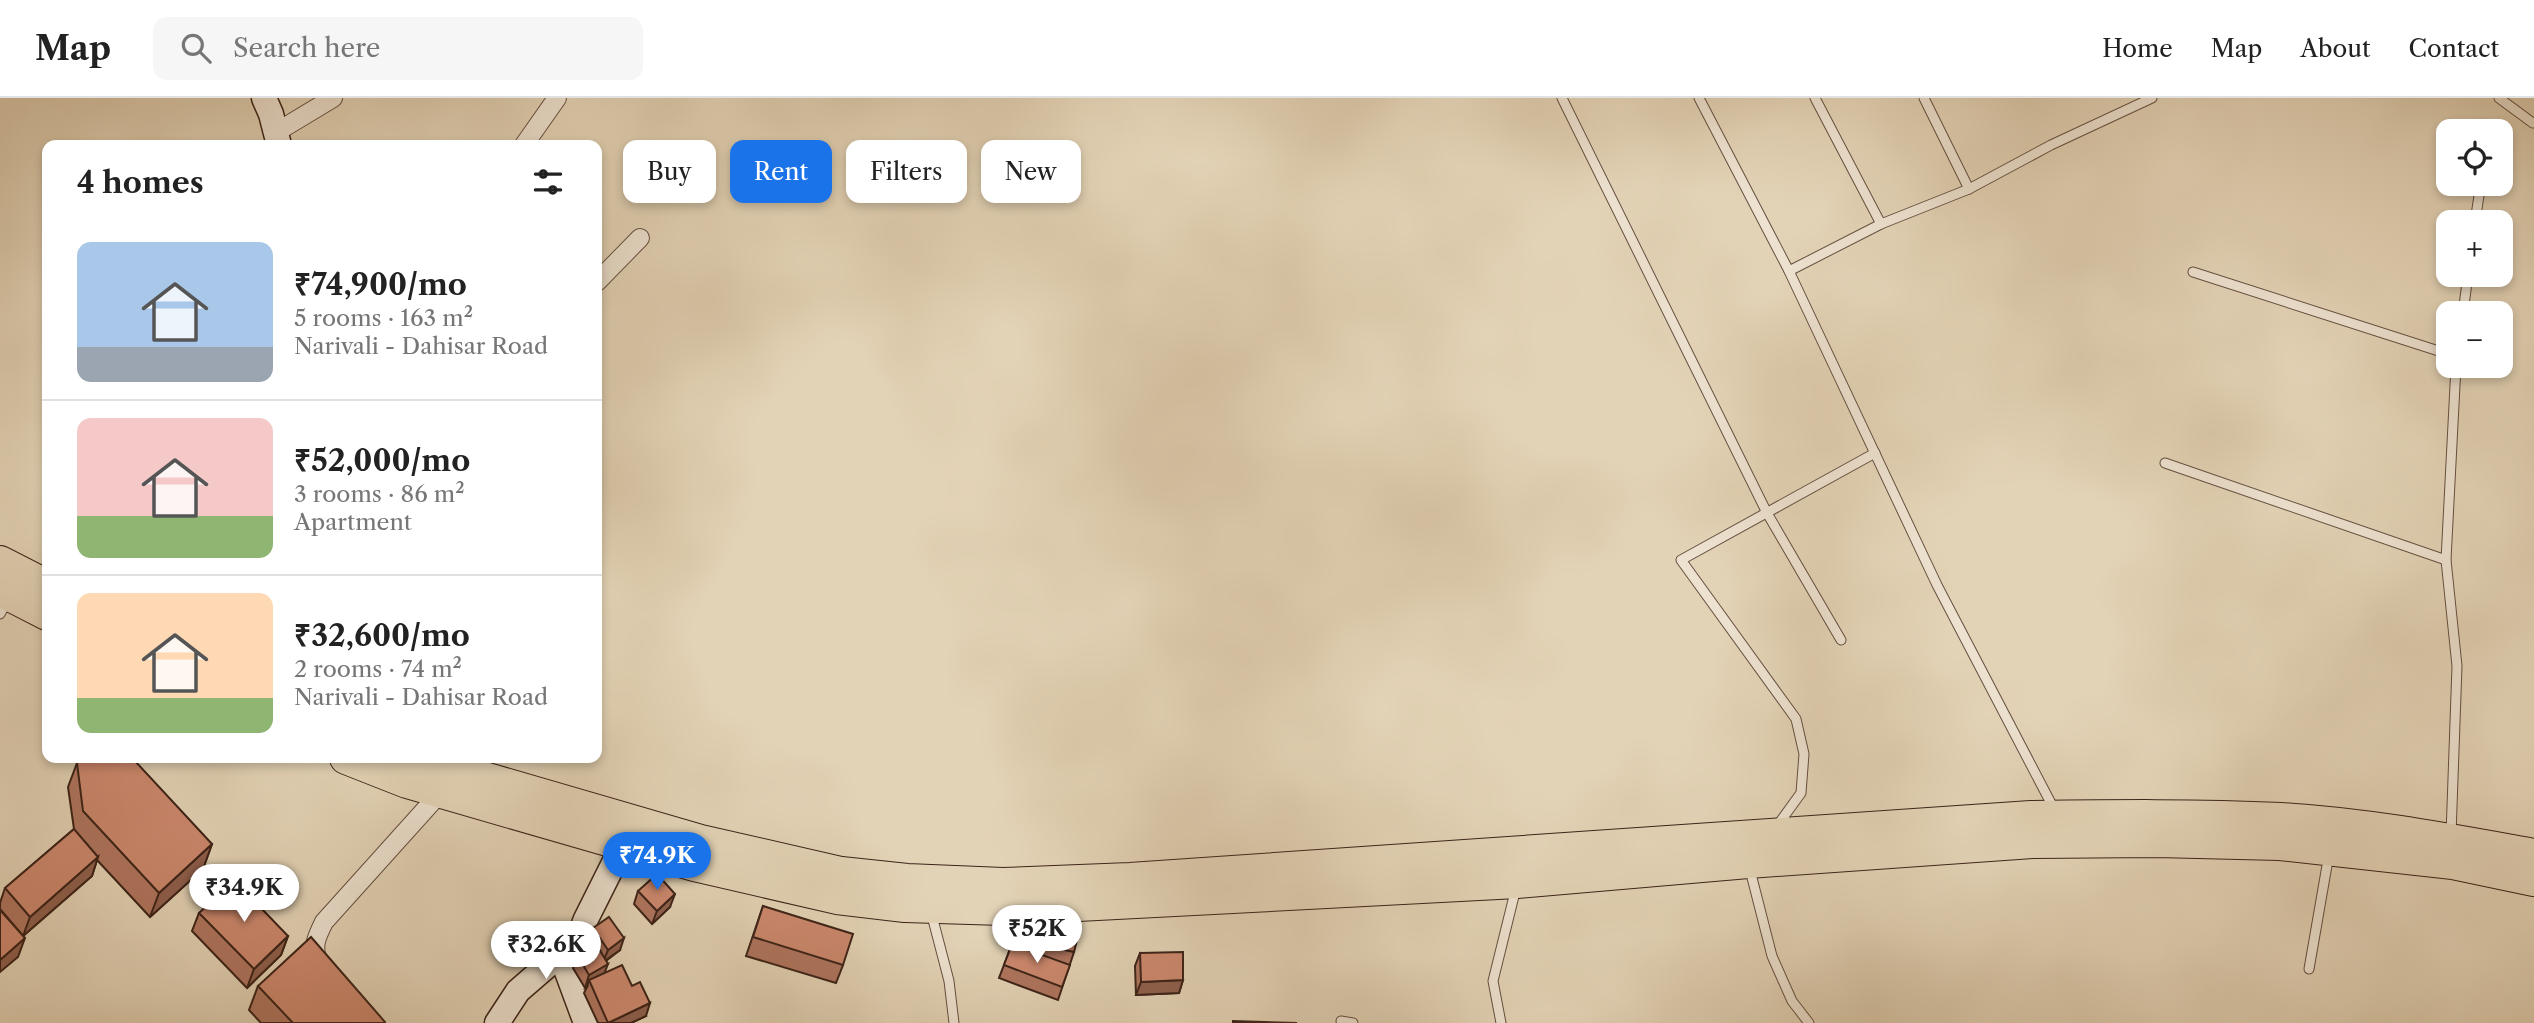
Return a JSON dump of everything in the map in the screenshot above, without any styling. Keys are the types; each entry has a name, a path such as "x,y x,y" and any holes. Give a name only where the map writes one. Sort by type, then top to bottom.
{"highway":[{"path":"0,562 42,583"},
{"path":"3,600 42,612"},
{"path":"359,763 441,792 515,801"},
{"path":"427,763 515,801 626,833 705,868 837,898 930,906 1003,909 1517,882 1748,862 2059,830 2157,816 2281,819 2344,825 2534,855"},
{"path":"626,833 701,841 841,873 907,880 1003,884 1144,878 1770,835 2059,830 2157,841 2280,844 2330,849 2452,863 2534,880"}],"street":[{"path":"264,98 277,139 333,98"},
{"path":"528,140 557,98"},
{"path":"602,277 640,238"},
{"path":"330,979 315,955 315,942 324,922 441,792"},
{"path":"586,1023 566,969 626,833"},
{"path":"497,1023 517,992 578,939"}],"lane":[{"path":"1562,98 1767,513 1841,640"},
{"path":"1699,98 1789,271 1937,585 2059,830"},
{"path":"1815,98 1881,223"},
{"path":"1924,98 1969,189"},
{"path":"1789,271 1881,223 1969,189 2138,101 2152,98"},
{"path":"2499,98 2533,122"},
{"path":"2193,272 2436,350"},
{"path":"2451,840 2457,666 2446,560 2455,378"},
{"path":"1770,835 1801,793 1804,754 1796,719 1681,560 1875,453"},
{"path":"2165,463 2446,560"},
{"path":"2309,969 2330,849"},
{"path":"1748,862 1772,956 1792,1001 1809,1023"},
{"path":"1501,1023 1493,981 1517,882"},
{"path":"930,906 948,981 954,1023"},
{"path":"1341,1021 1353,1023"}],"building":[{"path":"77,763 137,763 212,844 159,893 83,811"},
{"path":"74,829 98,857 30,917 5,888"},
{"path":"657,874 675,894 657,911 638,891"},
{"path":"234,880 288,936 254,969 199,913"},
{"path":"763,906 853,934 843,965 753,937"},
{"path":"0,910 25,938 0,960"},
{"path":"609,917 624,938 608,950 593,928"},
{"path":"1033,921 1079,932 1074,952 1028,942"},
{"path":"311,937 385,1023 293,1023 258,986"},
{"path":"596,944 608,964 589,975 577,955"},
{"path":"1012,944 1070,965 1062,987 1004,965"},
{"path":"1183,952 1183,980 1141,982 1140,953"},
{"path":"622,965 632,986 640,982 650,1003 608,1023 589,980"},
{"path":"1233,1021 1297,1023 1233,1023"}]}
